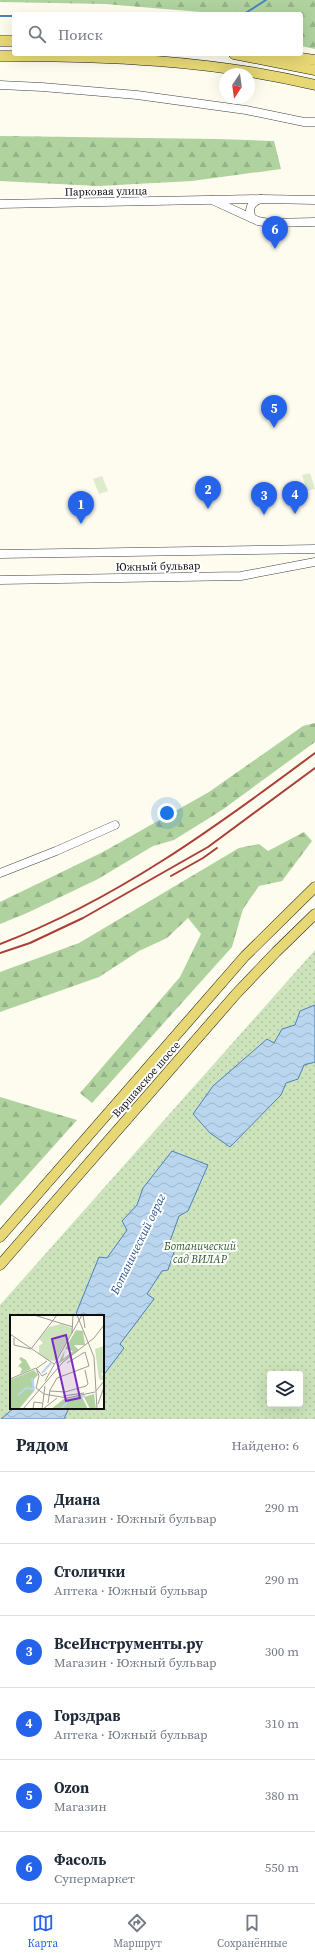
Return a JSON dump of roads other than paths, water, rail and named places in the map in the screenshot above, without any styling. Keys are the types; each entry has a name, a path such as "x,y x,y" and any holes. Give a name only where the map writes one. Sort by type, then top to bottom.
{"main road":[{"path":"0,41 12,41"},
{"path":"0,56 81,56 143,59 262,74 315,85"},
{"path":"244,56 315,70"},
{"path":"288,56 315,60"},
{"name":"Варшавское шоссе","path":"0,1237 245,956 315,887"},
{"name":"Варшавское шоссе","path":"0,1265 236,994 315,914"}],"street":[{"path":"0,85 42,87 144,96 246,110 315,123"},
{"path":"252,218 250,211 253,203 262,198"},
{"name":"Парковая улица","path":"0,204 262,198 315,200"},
{"name":"Парковая улица","path":"212,199 252,218 269,223 315,222"},
{"name":"Южный бульвар","path":"0,554 315,548"},
{"name":"Южный бульвар","path":"0,580 241,576 315,562"},
{"path":"0,873 56,852 115,825"}],"water":[{"path":"315,1005 315,1062 304,1065 298,1079 286,1083 281,1095 230,1147 210,1133 193,1114 213,1086 267,1039 274,1043 282,1029 295,1025 300,1011"},
{"name":"Ботанический овраг","path":"172,1151 208,1165 188,1211 179,1216 169,1244 175,1249 168,1270 162,1271 147,1294 154,1299 120,1344 124,1348 104,1375 104,1315 76,1315 77,1311 99,1257 107,1258 127,1230 122,1221 137,1205 143,1188"},
{"path":"13,1409 69,1409 64,1419 1,1419"}],"waterway":[{"path":"247,12 266,0"},
{"path":"0,16 12,16"}],"railway":[{"path":"0,944 43,926 125,884 164,860 240,808 315,753"},
{"path":"0,953 30,943 83,918 208,847 315,768"},
{"path":"171,876 203,858 217,848"}],"place":[{"name":"Фасоль","path":"275,249"},
{"name":"Ozon","path":"274,428"},
{"name":"Столички","path":"208,509"},
{"name":"Горздрав","path":"295,514"},
{"name":"ВсеИнструменты.ру","path":"264,515"},
{"name":"Диана","path":"81,524"}],"park label":[{"name":"Ботанический сад ВИЛАР","path":"200,1252"}]}
